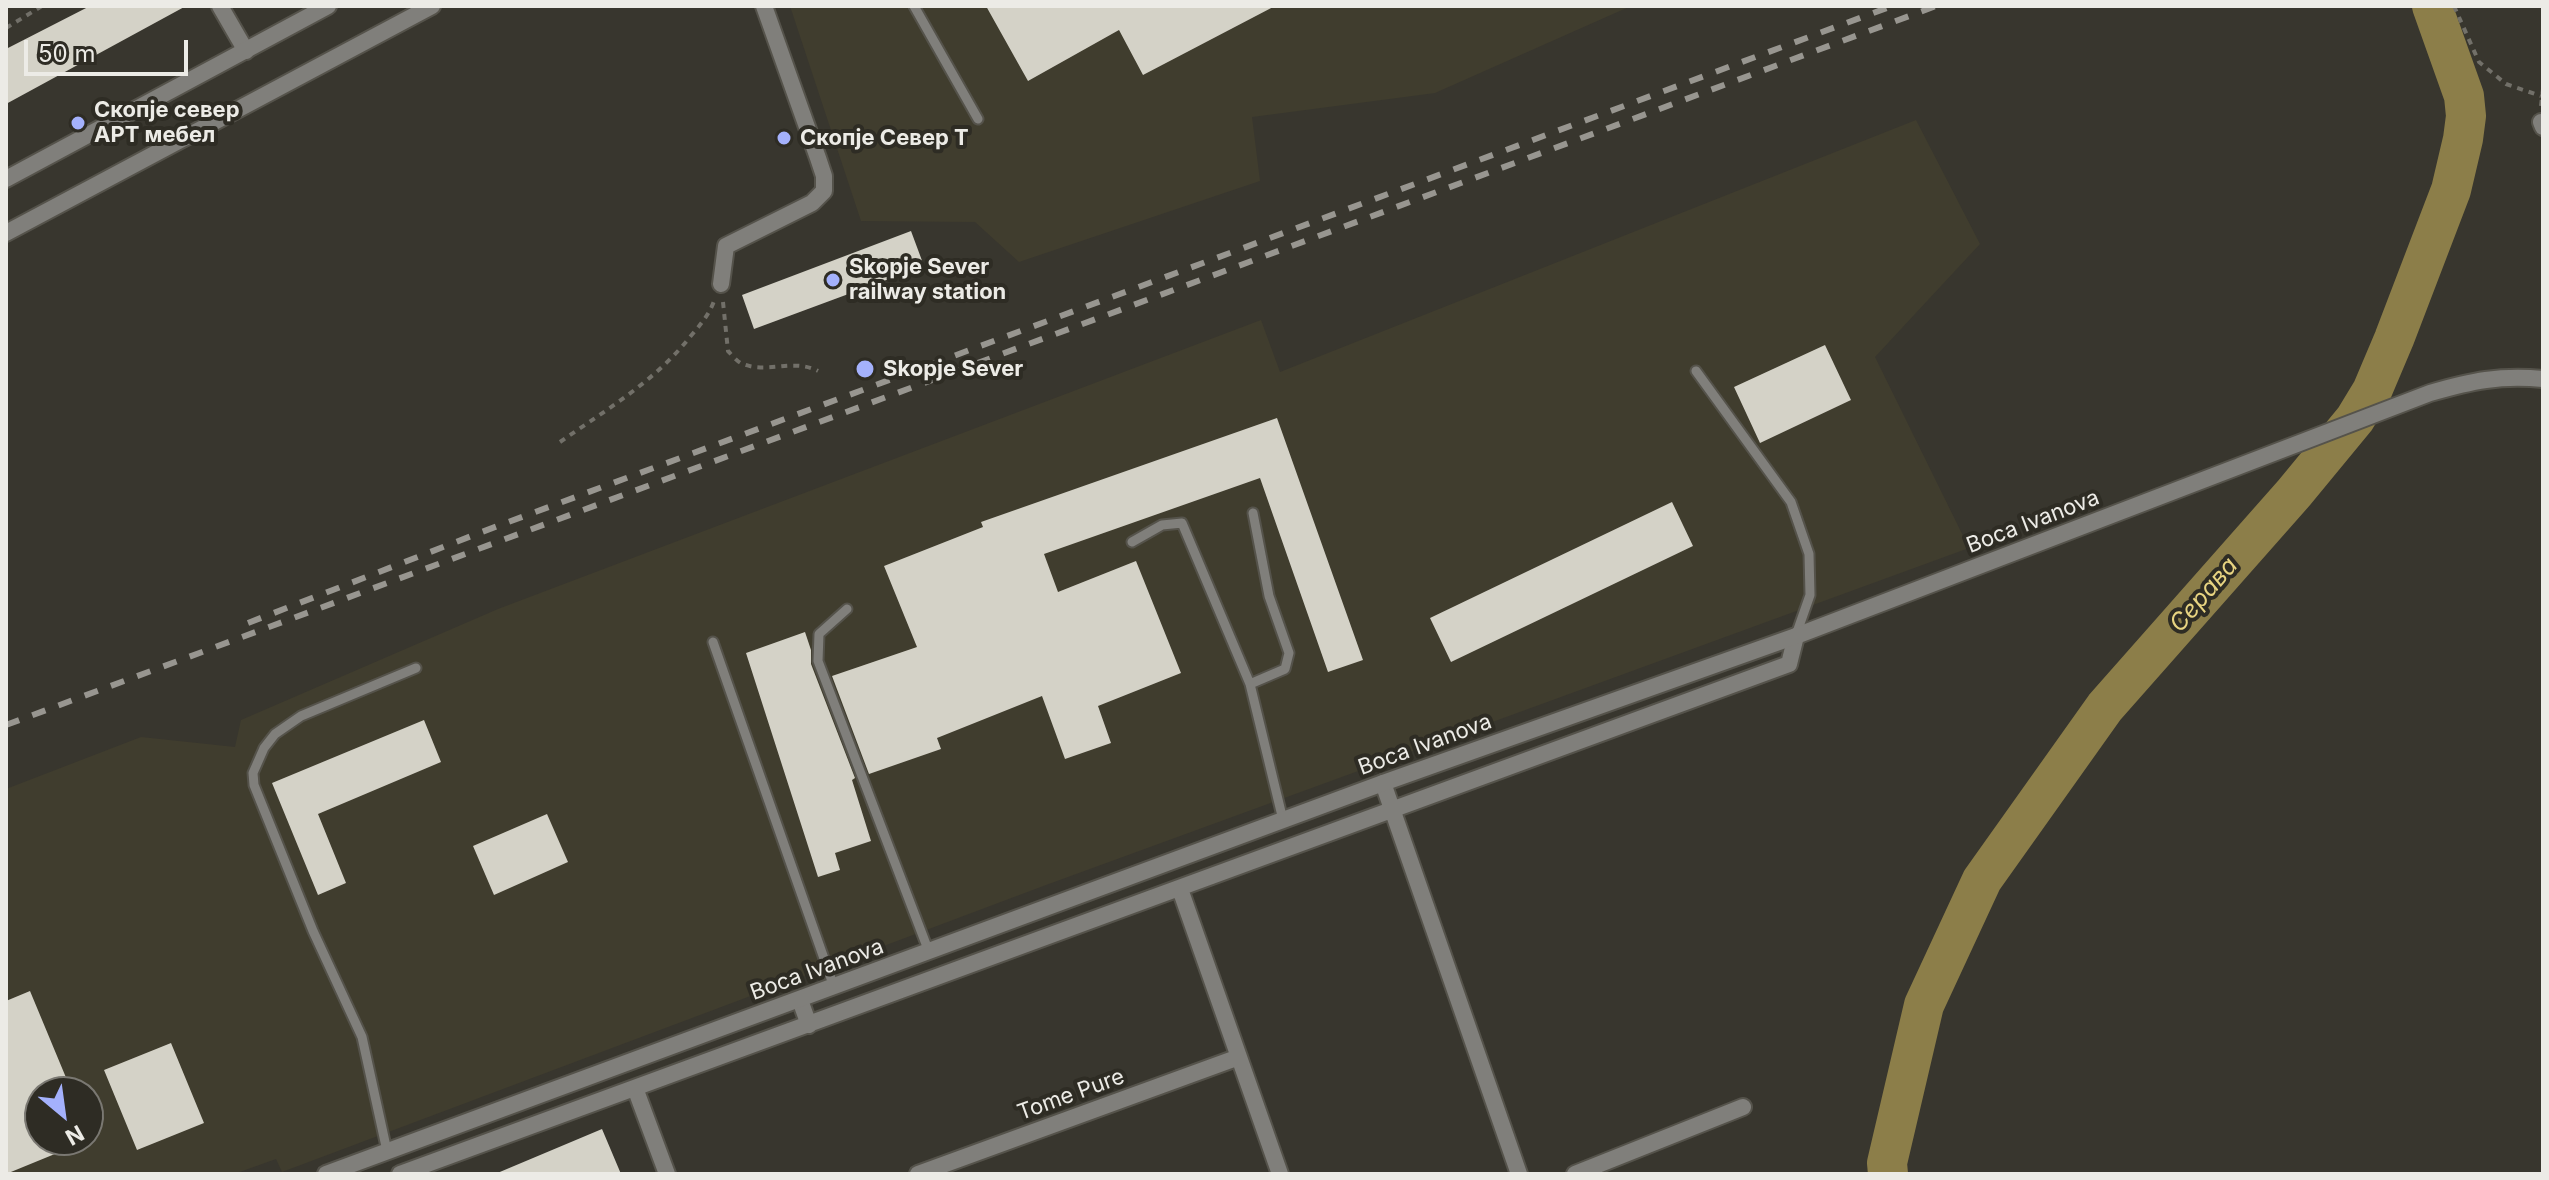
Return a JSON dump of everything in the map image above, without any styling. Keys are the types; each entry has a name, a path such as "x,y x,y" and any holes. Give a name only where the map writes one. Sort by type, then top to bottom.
{"street":[{"path":"220,6 246,51"},
{"path":"6,179 328,6"},
{"path":"6,233 432,6"},
{"path":"721,284 726,246 812,203 824,191 824,176 764,6"},
{"name":"Boca Ivanova","path":"326,1174 1383,783 1796,636 2430,393 2482,379 2543,379"},
{"path":"400,1174 1789,664 1796,636"},
{"path":"1383,783 1390,811 1519,1174"},
{"path":"1180,889 1280,1174"},
{"path":"800,1000 809,1025"},
{"name":"Tome Pure","path":"918,1174 1239,1057"},
{"path":"635,1088 667,1174"},
{"path":"1575,1174 1743,1107"}],"lane":[{"path":"914,6 978,119"},
{"path":"1696,371 1791,502 1809,554 1810,595 1796,636"},
{"path":"1250,684 1285,669 1289,653 1269,596 1253,513"},
{"path":"1132,542 1162,525 1182,523 1250,684 1283,820"},
{"path":"847,609 819,634 818,661 929,952"},
{"path":"713,642 834,987"},
{"path":"387,1151 362,1037 256,793 253,773 264,748 287,724 416,668"}],"path":[{"path":"6,28 42,6"},
{"path":"2454,6 2479,62 2506,84 2541,96"},
{"path":"721,284 728,351 741,364 770,367 805,364 818,371"},
{"path":"560,442 634,391 673,359 710,313 721,284"}],"shaded area":[{"path":"790,6 1631,6 1435,93 1252,117 1260,181 1019,262 975,222 861,221"},
{"path":"1916,120 1980,244 1875,357 1969,548 1046,885 282,1172 276,1159 234,1174 6,1174 6,789 141,737 235,747 241,720 498,609 1261,320 1280,372"}],"building":[{"path":"90,6 186,6 6,104 6,49"},
{"path":"986,6 1275,6 1143,75 1119,30 1028,81"},
{"name":"Skopje Sever railway station","path":"911,231 924,266 754,329 742,295"},
{"path":"1825,345 1851,400 1760,443 1734,387"},
{"path":"1277,418 1363,660 1328,672 1260,478 1044,554 1058,592 1136,561 1181,673 1098,706 1111,743 1065,759 1042,696 937,738 941,749 869,774 832,676 917,647 884,566 983,527 981,522"},
{"path":"1672,502 1693,546 1451,662 1430,618"},
{"path":"805,632 811,650 811,664 855,778 852,780 871,841 835,853 840,870 818,877 746,653"},
{"path":"424,720 441,762 318,814 346,883 318,895 272,783"},
{"path":"547,814 568,862 494,895 473,846"},
{"path":"30,991 65,1076 24,1076 24,1156 50,1156 6,1174 6,1001"},
{"path":"171,1043 204,1123 137,1150 104,1070"},
{"path":"602,1129 621,1174 495,1174"}],"waterway":[{"name":"Серава","path":"1888,1174 1887,1163 1924,1005 1982,880 2105,707 2294,493 2355,419 2372,391 2451,190 2463,139 2466,116 2464,96 2432,6"}],"railway":[{"path":"248,623 479,533 1892,6"},
{"path":"6,725 1936,6"}],"place":[{"name":"Скопје север АРТ мебел","path":"78,123"},
{"name":"Скопје Север Т","path":"784,138"},
{"name":"Skopje Sever railway station","path":"833,280"},
{"name":"Skopje Sever","path":"865,369"}]}
